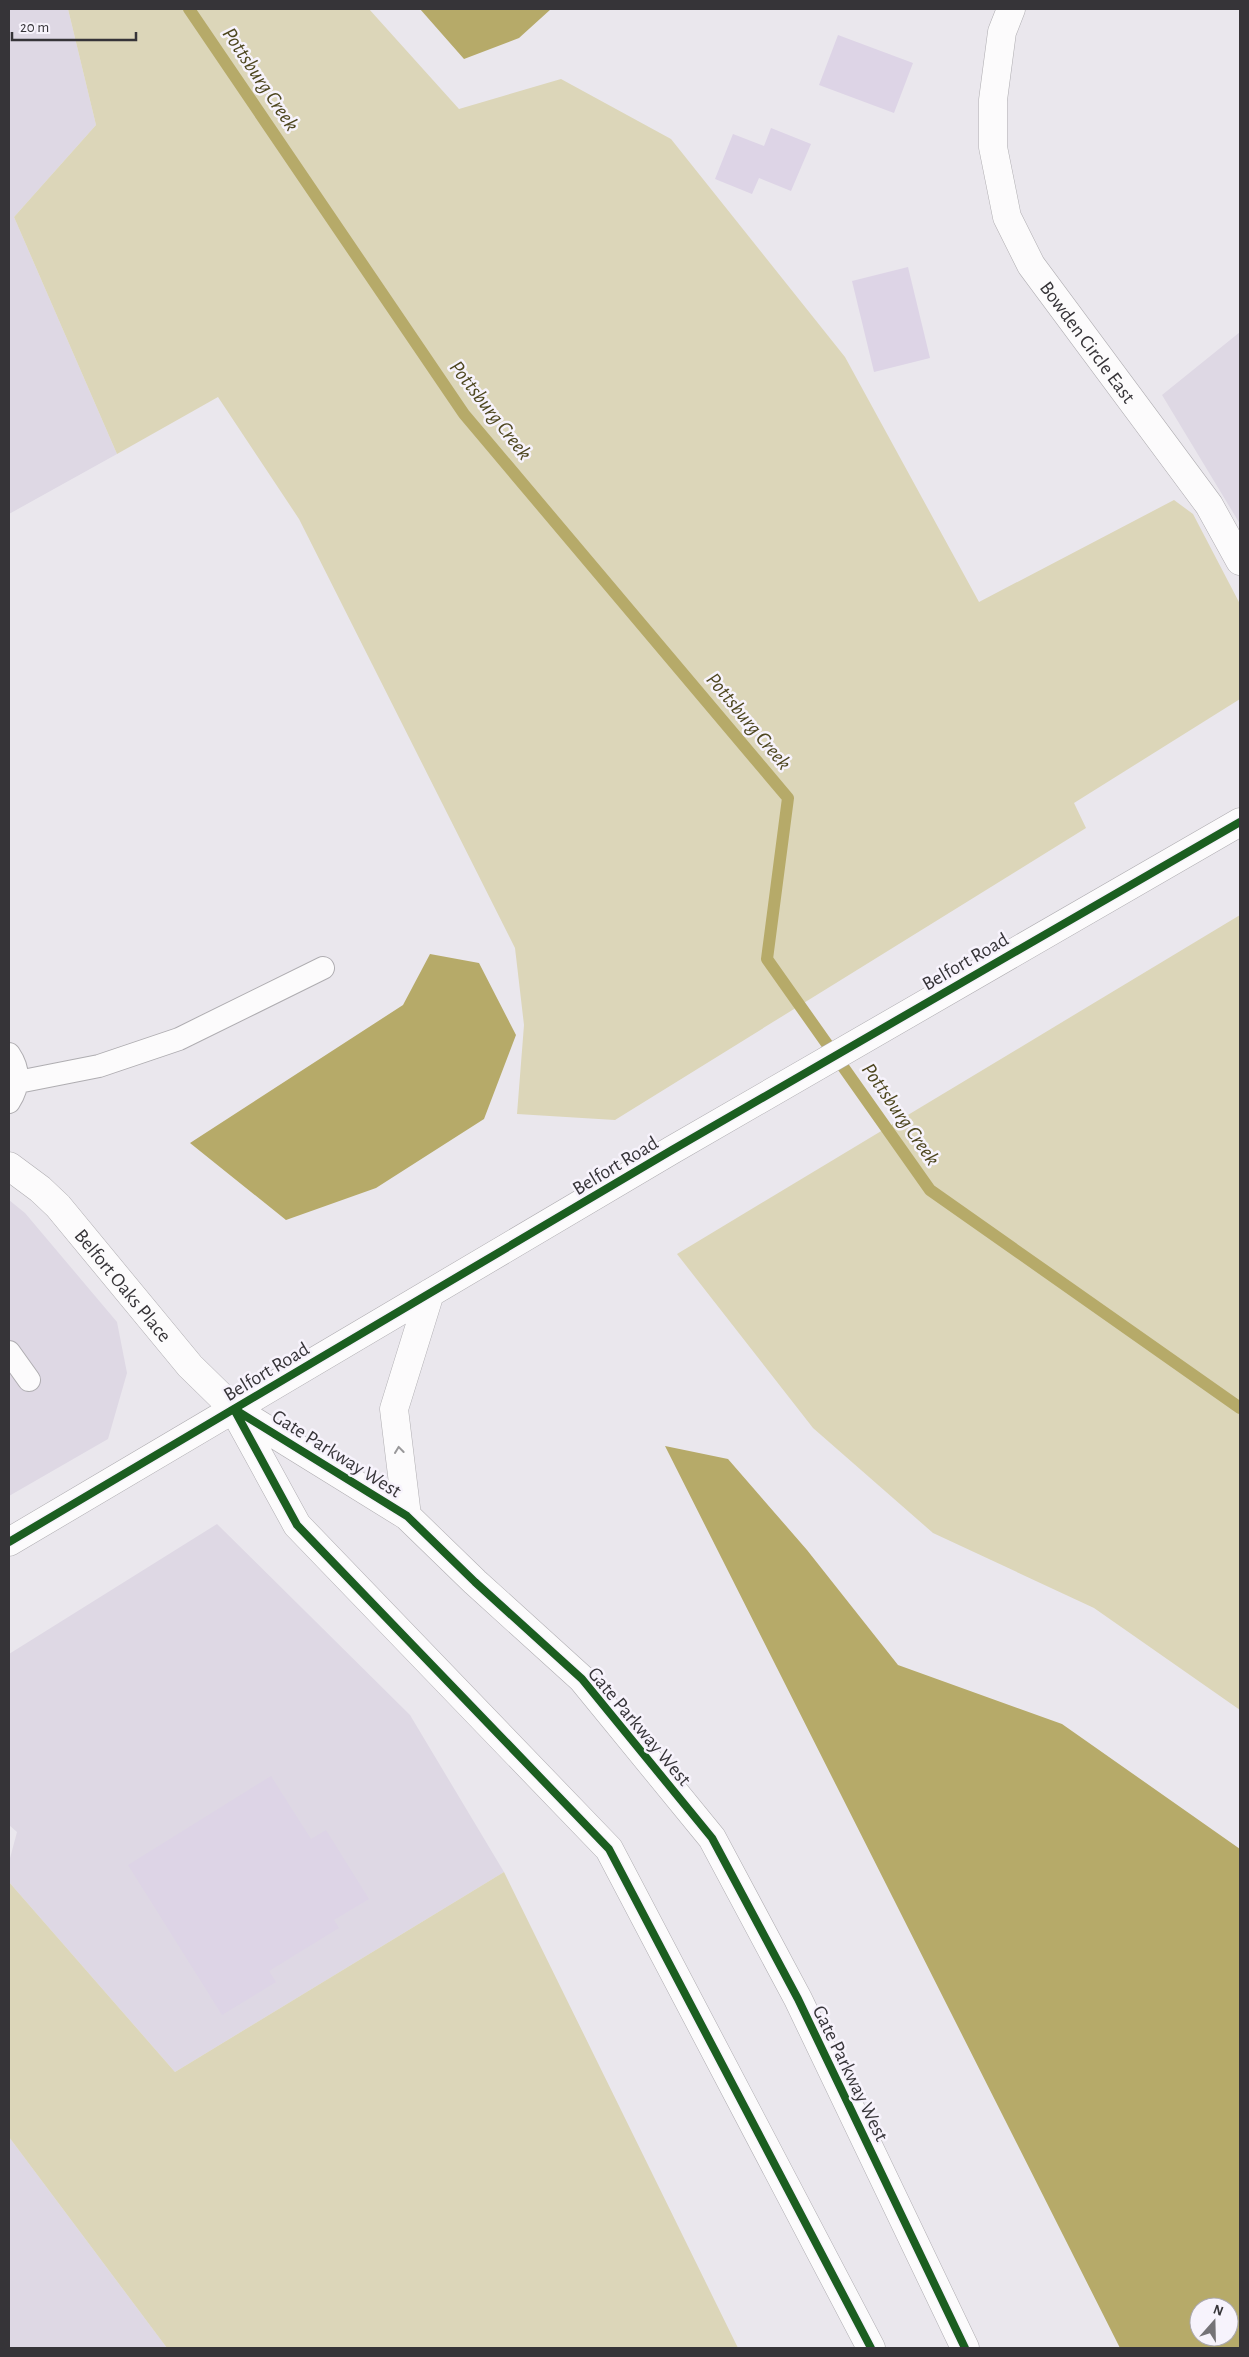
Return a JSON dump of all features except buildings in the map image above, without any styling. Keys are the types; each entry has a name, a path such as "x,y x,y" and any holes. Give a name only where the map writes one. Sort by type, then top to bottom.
{"main road":[{"name":"Bowden Circle East","path":"1011,9 1002,32 993,100 993,147 1007,217 1031,265 1209,505 1240,561"},
{"name":"Belfort Road","path":"9,1542 672,1150 1240,822"},
{"name":"Belfort Oaks Place","path":"9,1166 40,1189 58,1206 190,1366 234,1409"},
{"path":"407,1516 394,1408 430,1293"},
{"name":"Gate Parkway West","path":"234,1409 407,1516 475,1582 582,1679 712,1838 798,1999 965,2348"},
{"name":"Gate Parkway West","path":"234,1409 296,1525 609,1849 871,2348"}],"lane":[{"path":"18,1082 100,1066 179,1039 323,968"},
{"path":"9,1054 14,1062 18,1082 9,1102"},
{"path":"9,1352 29,1380"}],"shaded area":[{"path":"9,9 68,9 96,125 14,217 117,454 9,514"},
{"path":"68,9 369,9 459,109 561,79 671,139 845,357 979,602 1174,500 1193,514 1240,604 1240,699 1074,803 1086,828 615,1120 517,1114 524,1025 515,948 299,519 218,397 117,454 14,217 96,125"},
{"path":"420,9 551,9 519,38 464,59"},
{"path":"1240,332 1240,524 1162,395"},
{"path":"1240,915 1240,1710 1094,1608 933,1533 813,1428 677,1254"},
{"path":"430,954 479,963 516,1035 484,1119 376,1188 286,1220 190,1143 403,1005"},
{"path":"9,1200 25,1213 117,1322 127,1373 108,1439 9,1496"},
{"path":"665,1446 728,1459 807,1550 898,1665 1062,1724 1240,1849 1240,2348 1120,2348"},
{"path":"217,1524 410,1715 504,1872 175,2072 9,1882 9,1862 17,1832 9,1825 9,1654"},
{"path":"504,1872 738,2348 167,2348 9,2137 9,1882 175,2072"},
{"path":"9,2137 167,2348 9,2348"}],"waterway":[{"name":"Pottsburg Creek","path":"189,9 464,414 788,798 767,959 930,1190 1240,1408"}],"cycle path":[{"path":"9,1542 672,1150 1240,822"},
{"path":"234,1409 407,1516 475,1582 582,1679 712,1838 798,1999 965,2348"},
{"path":"235,1411 297,1525 609,1849 871,2348"}]}
